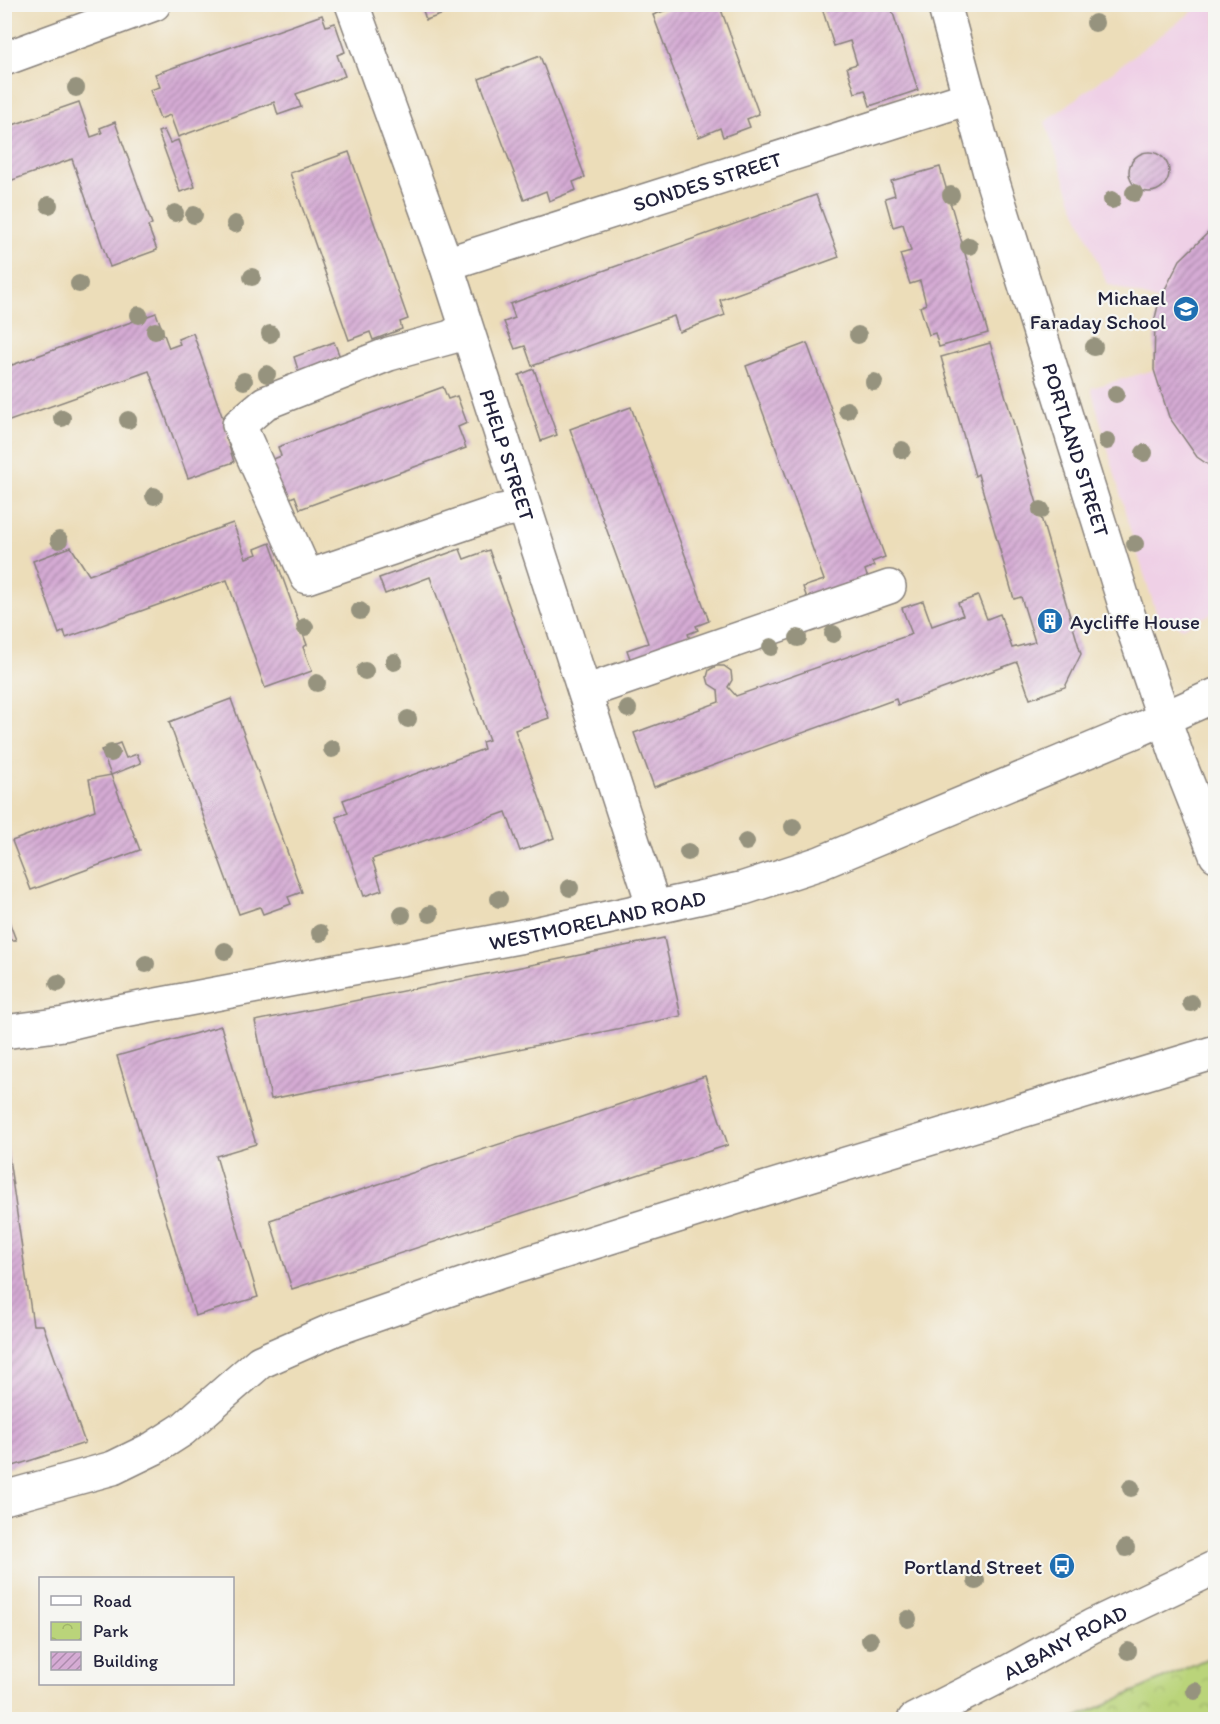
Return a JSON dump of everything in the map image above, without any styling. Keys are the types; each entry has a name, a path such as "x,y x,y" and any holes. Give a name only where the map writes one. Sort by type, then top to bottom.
{"street":[{"path":"4,59 154,4"},
{"name":"PHELP STREET","path":"352,4 446,264 654,907"},
{"name":"PORTLAND STREET","path":"944,4 968,98 1118,582 1164,719 1215,855"},
{"name":"SONDES STREET","path":"446,264 968,98"},
{"path":"465,328 452,337 389,354 265,403 239,425 307,577 501,511 524,507"},
{"path":"585,693 889,587"},
{"name":"WESTMORELAND ROAD","path":"4,1032 64,1024 104,1014 529,934 744,888 820,863 1164,719 1215,695"},
{"path":"4,1498 113,1468 154,1448 182,1430 260,1362 335,1329 502,1271 635,1229 1215,1052"},
{"name":"ALBANY ROAD","path":"914,1719 1006,1673 1092,1626 1215,1567"}],"shaded area":[{"name":"Michael Faraday School","path":"1201,5 1215,5 1215,612 1182,628 1157,615 1131,533 1091,388 1154,370 1155,318 1159,301 1107,284 1072,201 1045,122"}],"green space":[{"path":"1215,1655 1215,1719 1073,1719"}],"building":[{"path":"421,4 470,4 470,5 426,20"},
{"path":"683,4 719,4 759,114 747,119 750,127 723,137 720,128 699,137 653,15"},
{"path":"890,4 918,90 870,106 865,90 855,93 847,67 857,64 850,41 834,46 821,5"},
{"path":"322,15 326,26 335,23 345,52 337,55 345,76 296,94 301,107 278,115 274,102 178,137 170,115 160,119 150,90 160,87 155,74"},
{"path":"540,56 585,177 573,182 576,190 549,201 546,191 524,200 479,79"},
{"path":"79,102 91,137 102,133 100,128 115,122 152,224 148,226 157,250 110,267 72,159 4,183 4,128"},
{"path":"164,130 170,143 178,140 195,187 180,192 158,132"},
{"path":"349,152 408,319 400,322 402,329 373,340 370,332 349,340 290,173"},
{"path":"1149,152 1157,153 1163,158 1168,164 1168,180 1163,186 1157,191 1149,192 1141,191 1135,186 1130,180 1129,172 1130,164 1135,158 1141,153"},
{"path":"940,167 988,333 939,347 935,333 929,335 920,307 926,304 920,281 910,284 900,254 911,251 903,224 893,227 885,198 895,195 891,181"},
{"path":"816,195 839,257 720,300 725,315 679,332 674,316 532,366 525,346 515,349 504,322 515,318 510,304"},
{"path":"1216,225 1216,470 1197,457 1169,417 1154,370 1155,318 1159,301 1180,260"},
{"path":"156,313 169,348 180,344 178,339 193,333 229,436 226,437 234,462 188,478 149,371 4,423 4,353 12,365"},
{"path":"334,342 340,357 299,373 294,357"},
{"path":"807,343 885,557 872,562 874,566 865,570 868,579 808,601 803,587 824,580 746,366"},
{"path":"990,343 1081,654 1065,687 1030,699 1017,662 898,705 896,699 654,787 634,733 719,702 718,690 709,684 707,677 709,670 716,666 724,666 731,671 732,680 728,687 736,696 912,634 902,608 923,601 932,626 963,615 958,603 978,596 987,619 1000,614 1012,648 1035,642 1021,597 1014,599 978,474 975,476 941,357"},
{"path":"534,369 557,435 541,441 519,375"},
{"path":"443,387 448,399 457,396 467,423 458,427 466,448 300,509 295,496 281,502 266,462 281,456 278,447"},
{"path":"631,407 709,621 696,626 698,630 688,634 691,642 632,664 627,650 648,643 570,429"},
{"path":"233,523 246,558 257,554 255,549 270,543 307,645 303,647 312,671 265,688 227,580 66,638 64,631 59,634 33,561 71,547 89,575"},
{"path":"460,549 464,559 489,550 549,718 515,730 554,838 520,851 506,812 372,859 382,890 364,896 336,817 348,813 343,800 484,749 482,742 489,740 430,577 385,594 379,578"},
{"path":"231,699 302,892 288,897 291,904 263,914 260,907 239,914 169,722"},
{"path":"120,743 126,758 137,754 141,763 111,775 101,750"},
{"path":"111,775 140,850 31,890 12,841 95,810 89,779"},
{"path":"5,911 16,940 4,940"},
{"path":"664,938 681,1016 271,1099 255,1021"},
{"path":"221,1026 256,1144 216,1156 258,1297 195,1316 117,1056"},
{"path":"705,1076 728,1145 292,1289 270,1220"},
{"path":"4,1124 33,1325 43,1325 85,1443 4,1469"}],"place":[{"name":"Michael Faraday School","path":"1186,309"},
{"name":"Aycliffe House","path":"1050,621"},
{"name":"Portland Street","path":"1062,1566"}]}
